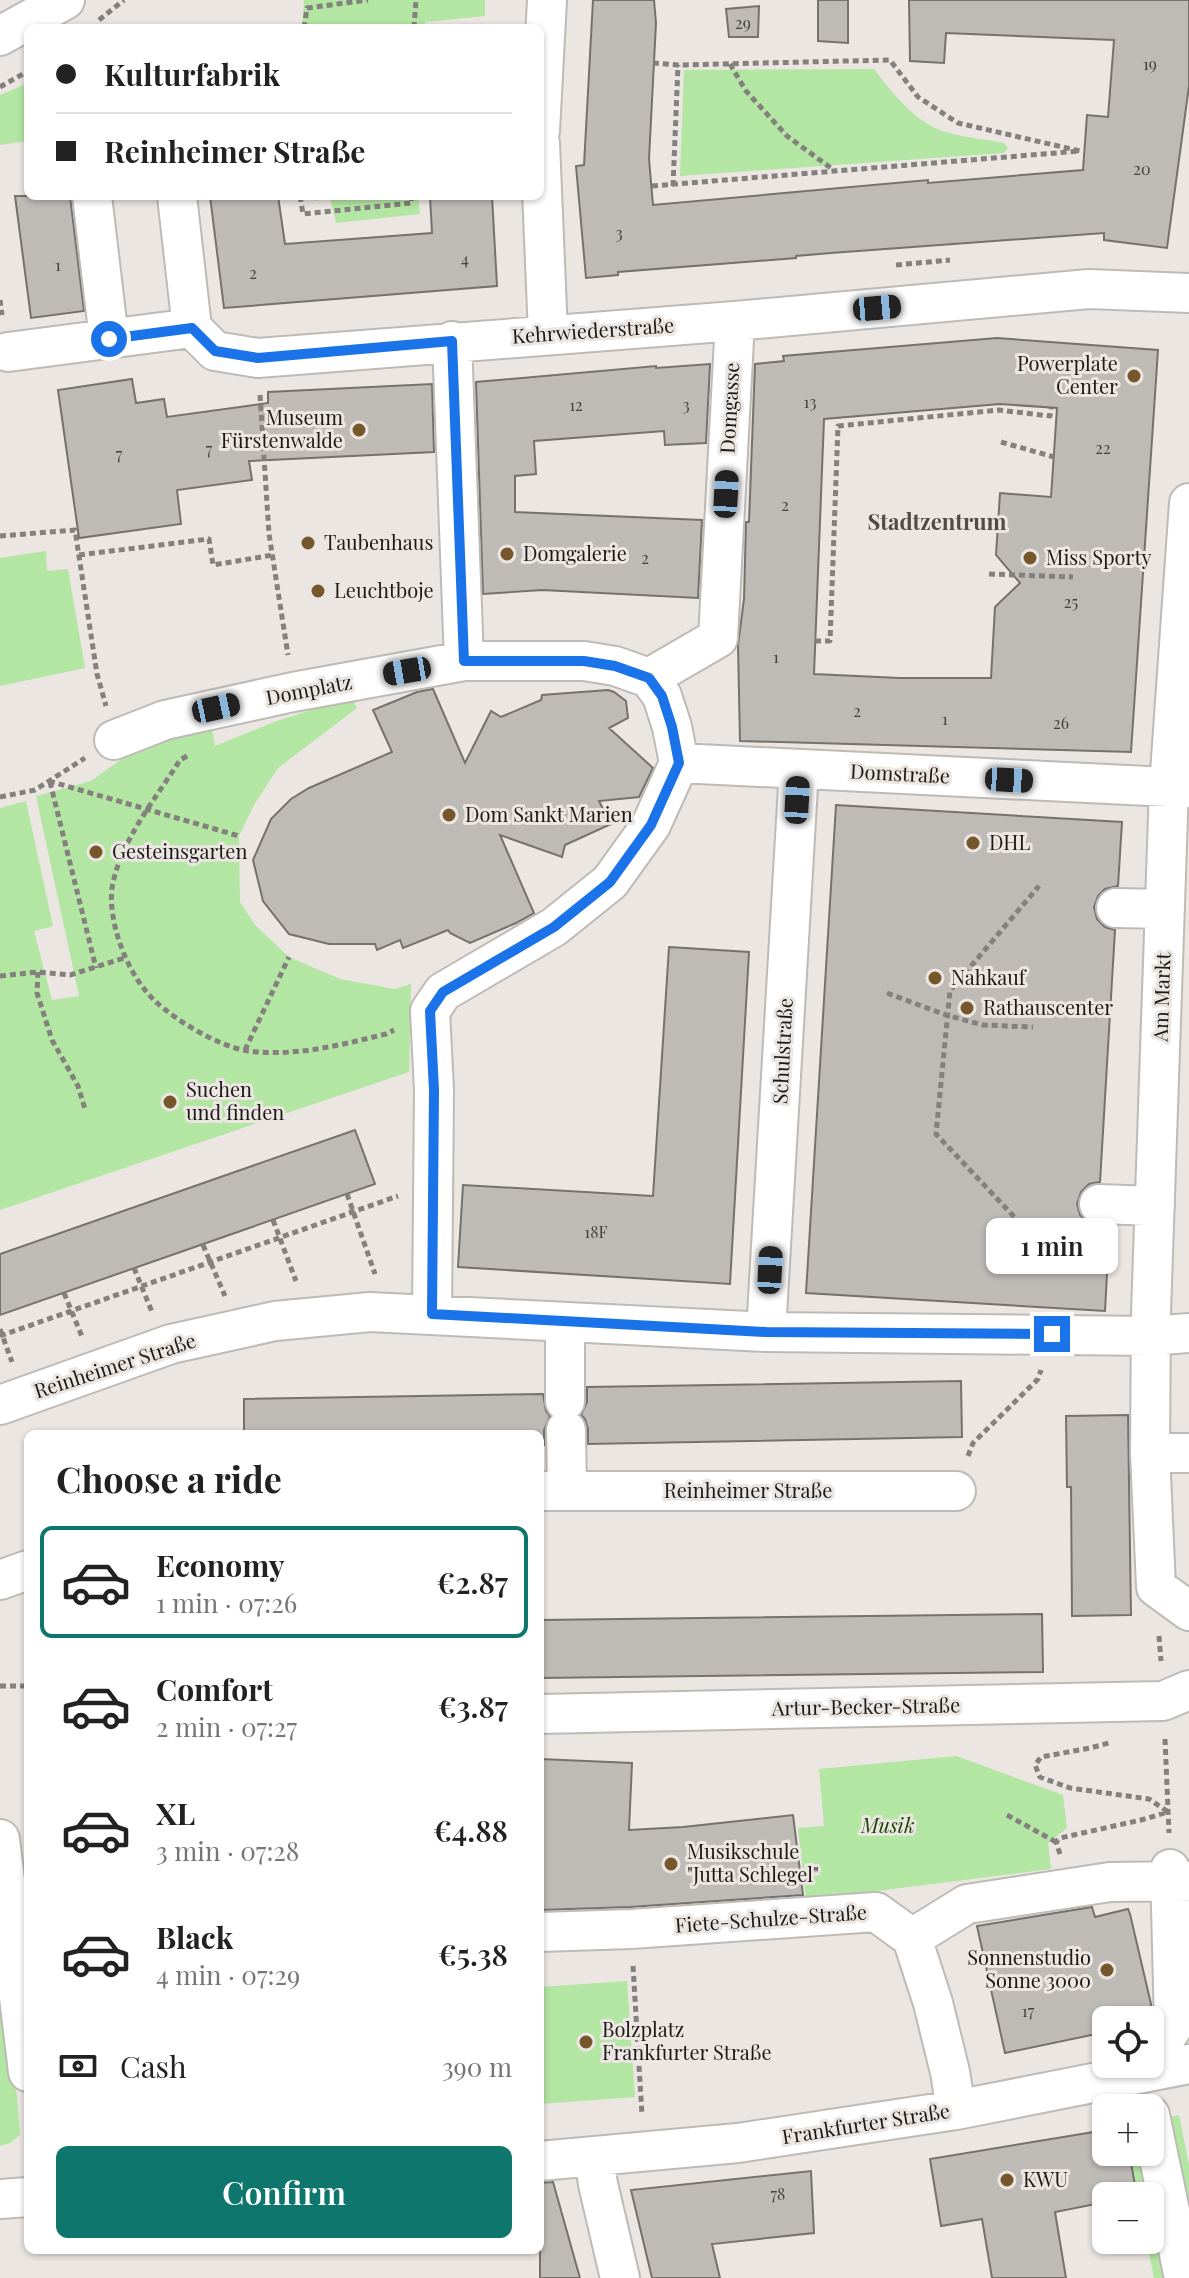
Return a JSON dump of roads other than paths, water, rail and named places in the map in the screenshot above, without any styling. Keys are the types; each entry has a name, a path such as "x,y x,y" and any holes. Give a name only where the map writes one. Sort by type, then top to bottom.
{"street":[{"path":"0,36 65,0"},
{"path":"544,56 547,0"},
{"path":"92,200 109,339"},
{"path":"8,352 192,328 177,200"},
{"path":"542,200 548,334"},
{"name":"Kehrwiederstraße","path":"192,328 215,351 258,358 735,321 1089,289 1189,293"},
{"name":"Domgasse","path":"649,678 718,638 735,321"},
{"path":"452,341 464,661"},
{"name":"Am Markt","path":"1150,1336 1155,1206 1176,956 1165,909 1179,788 1189,503"},
{"name":"Domplatz","path":"114,740 165,720 293,692 464,661 584,661 615,666 649,678"},
{"path":"432,1314 434,1090 430,1011 443,992 554,927 610,882 651,825 679,763 662,696 649,678"},
{"name":"Domstraße","path":"679,763 1179,788"},
{"name":"Schulstraße","path":"766,1332 799,769"},
{"path":"1116,908 1165,909"},
{"path":"1099,1204 1155,1206"},
{"name":"Reinheimer Straße","path":"0,1405 171,1344 275,1321 370,1312 766,1332 1150,1336 1189,1333"},
{"path":"554,1491 565,1415 565,1322"},
{"path":"1150,1336 1150,1453 1156,1587 1189,1611"},
{"path":"1150,1453 1189,1453"},
{"name":"Reinheimer Straße","path":"554,1491 956,1491"},
{"path":"0,1580 24,1571"},
{"name":"Artur-Becker-Straße","path":"544,1714 1176,1696"},
{"path":"0,1839 22,1971 24,2005"},
{"path":"956,2110 933,2003 912,1938 967,1904 1110,1882 1177,1877 1174,2025 1164,2045"},
{"name":"Fiete-Schulze-Straße","path":"544,1932 876,1912 912,1938"},
{"name":"Frankfurter Straße","path":"1164,2072 1189,2064"},
{"name":"Frankfurter Straße","path":"544,2161 738,2143 1142,2078"},
{"path":"594,2157 620,2278"},
{"path":"1161,2166 1184,2278"},
{"path":"0,2199 24,2197"}],"place":[{"name":"Powerplate Center","path":"1134,376"},
{"name":"Museum Fürstenwalde","path":"359,430"},
{"name":"Taubenhaus","path":"308,543"},
{"name":"Domgalerie","path":"507,554"},
{"name":"Miss Sporty","path":"1030,558"},
{"name":"Leuchtboje","path":"318,591"},
{"name":"Dom Sankt Marien","path":"449,815"},
{"name":"DHL","path":"973,843"},
{"name":"Gesteinsgarten","path":"96,852"},
{"name":"Nahkauf","path":"935,978"},
{"name":"Rathauscenter","path":"967,1008"},
{"name":"Suchen und finden","path":"170,1102"},
{"name":"Musikschule \"Jutta Schlegel\"","path":"671,1864"},
{"name":"Sonnenstudio Sonne 3000","path":"1107,1970"},
{"name":"Bolzplatz Frankfurter Straße","path":"586,2042"},
{"name":"KWU","path":"1007,2180"}],"district":[{"name":"Stadtzentrum","path":"937,522"}],"park label":[{"name":"Musik","path":"888,1826"}]}
